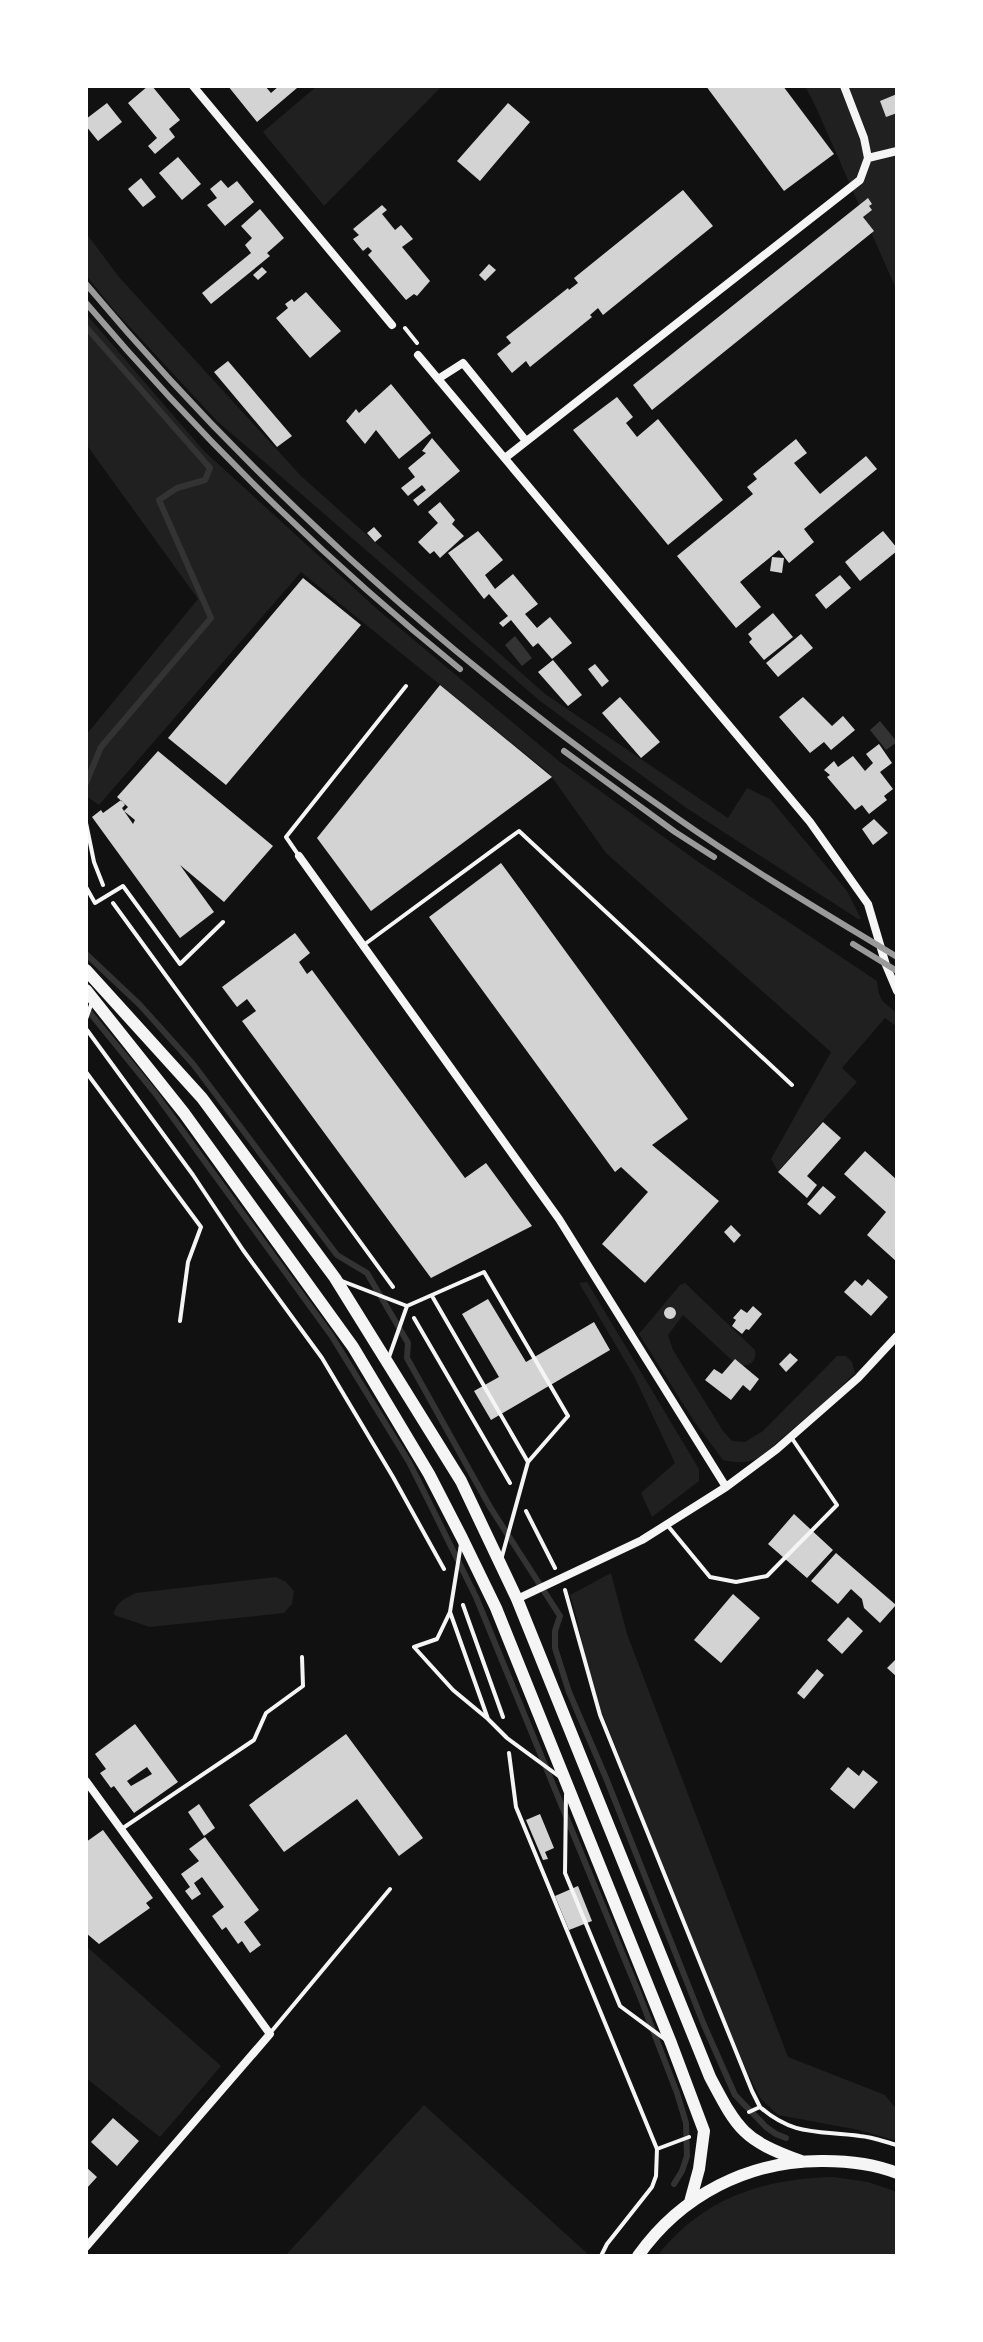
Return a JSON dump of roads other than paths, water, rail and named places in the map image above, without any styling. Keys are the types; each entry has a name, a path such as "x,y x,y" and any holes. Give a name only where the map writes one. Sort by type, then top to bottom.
{"main road":[{"path":"86,970 202,1098 335,1278 461,1481 517,1599 710,2077 732,2119 748,2136 770,2150 801,2161"},
{"path":"90,995 184,1113 353,1347 429,1474 462,1538 496,1608 704,2131 699,2169 690,2202"},
{"path":"638,2256 653,2235 690,2202 715,2186 743,2174 772,2165 801,2161 847,2161 897,2173"}],"street":[{"path":"193,86 392,325"},
{"path":"505,458 860,180 868,158 864,138 844,86"},
{"path":"868,158 897,151"},
{"path":"418,355 810,822 868,904 897,991"},
{"path":"438,379 463,363 526,441"},
{"path":"299,856 559,1219 726,1487"},
{"path":"517,1599 642,1540 726,1487 791,1437 858,1378 897,1336"},
{"path":"86,1781 270,2034 86,2247"}],"lane":[{"path":"299,856 286,837 406,686"},
{"path":"363,945 519,831 792,1085"},
{"path":"86,887 95,903 123,886 180,964 223,922"},
{"path":"86,1019 90,995"},
{"path":"86,1072 201,1227 188,1262 180,1321"},
{"path":"335,1278 407,1306 484,1272 568,1416 528,1462 501,1562"},
{"path":"432,1296 528,1462"},
{"path":"387,1360 407,1306"},
{"path":"667,1525 710,1577 736,1582 767,1576 837,1505 791,1437"},
{"path":"462,1538 450,1612 437,1639 414,1647 453,1690 507,1738 566,1781 565,1873 620,2006 671,2043"},
{"path":"450,1612 488,1719"},
{"path":"121,1830 254,1740 266,1713 303,1686 302,1657"},
{"path":"270,2034 390,1889"}],"waterway":[{"path":"86,327 210,468 205,480 177,488 159,500 211,618 101,747 86,783"},
{"path":"86,954 140,1005 193,1064 337,1255 367,1273 408,1343 407,1358 490,1507 560,1616 555,1631 555,1648 569,1692 735,2095 766,2127 786,2138"},
{"path":"86,1008 155,1093 331,1335 409,1462 476,1597 677,2093 686,2123 687,2156 674,2184"}],"railway":[{"path":"86,284 152,359 290,503 364,571 516,700 677,818 897,957"},
{"path":"86,303 173,401 264,495 360,584 460,669"},
{"path":"564,751 714,857"},
{"path":"853,944 897,971"}]}
